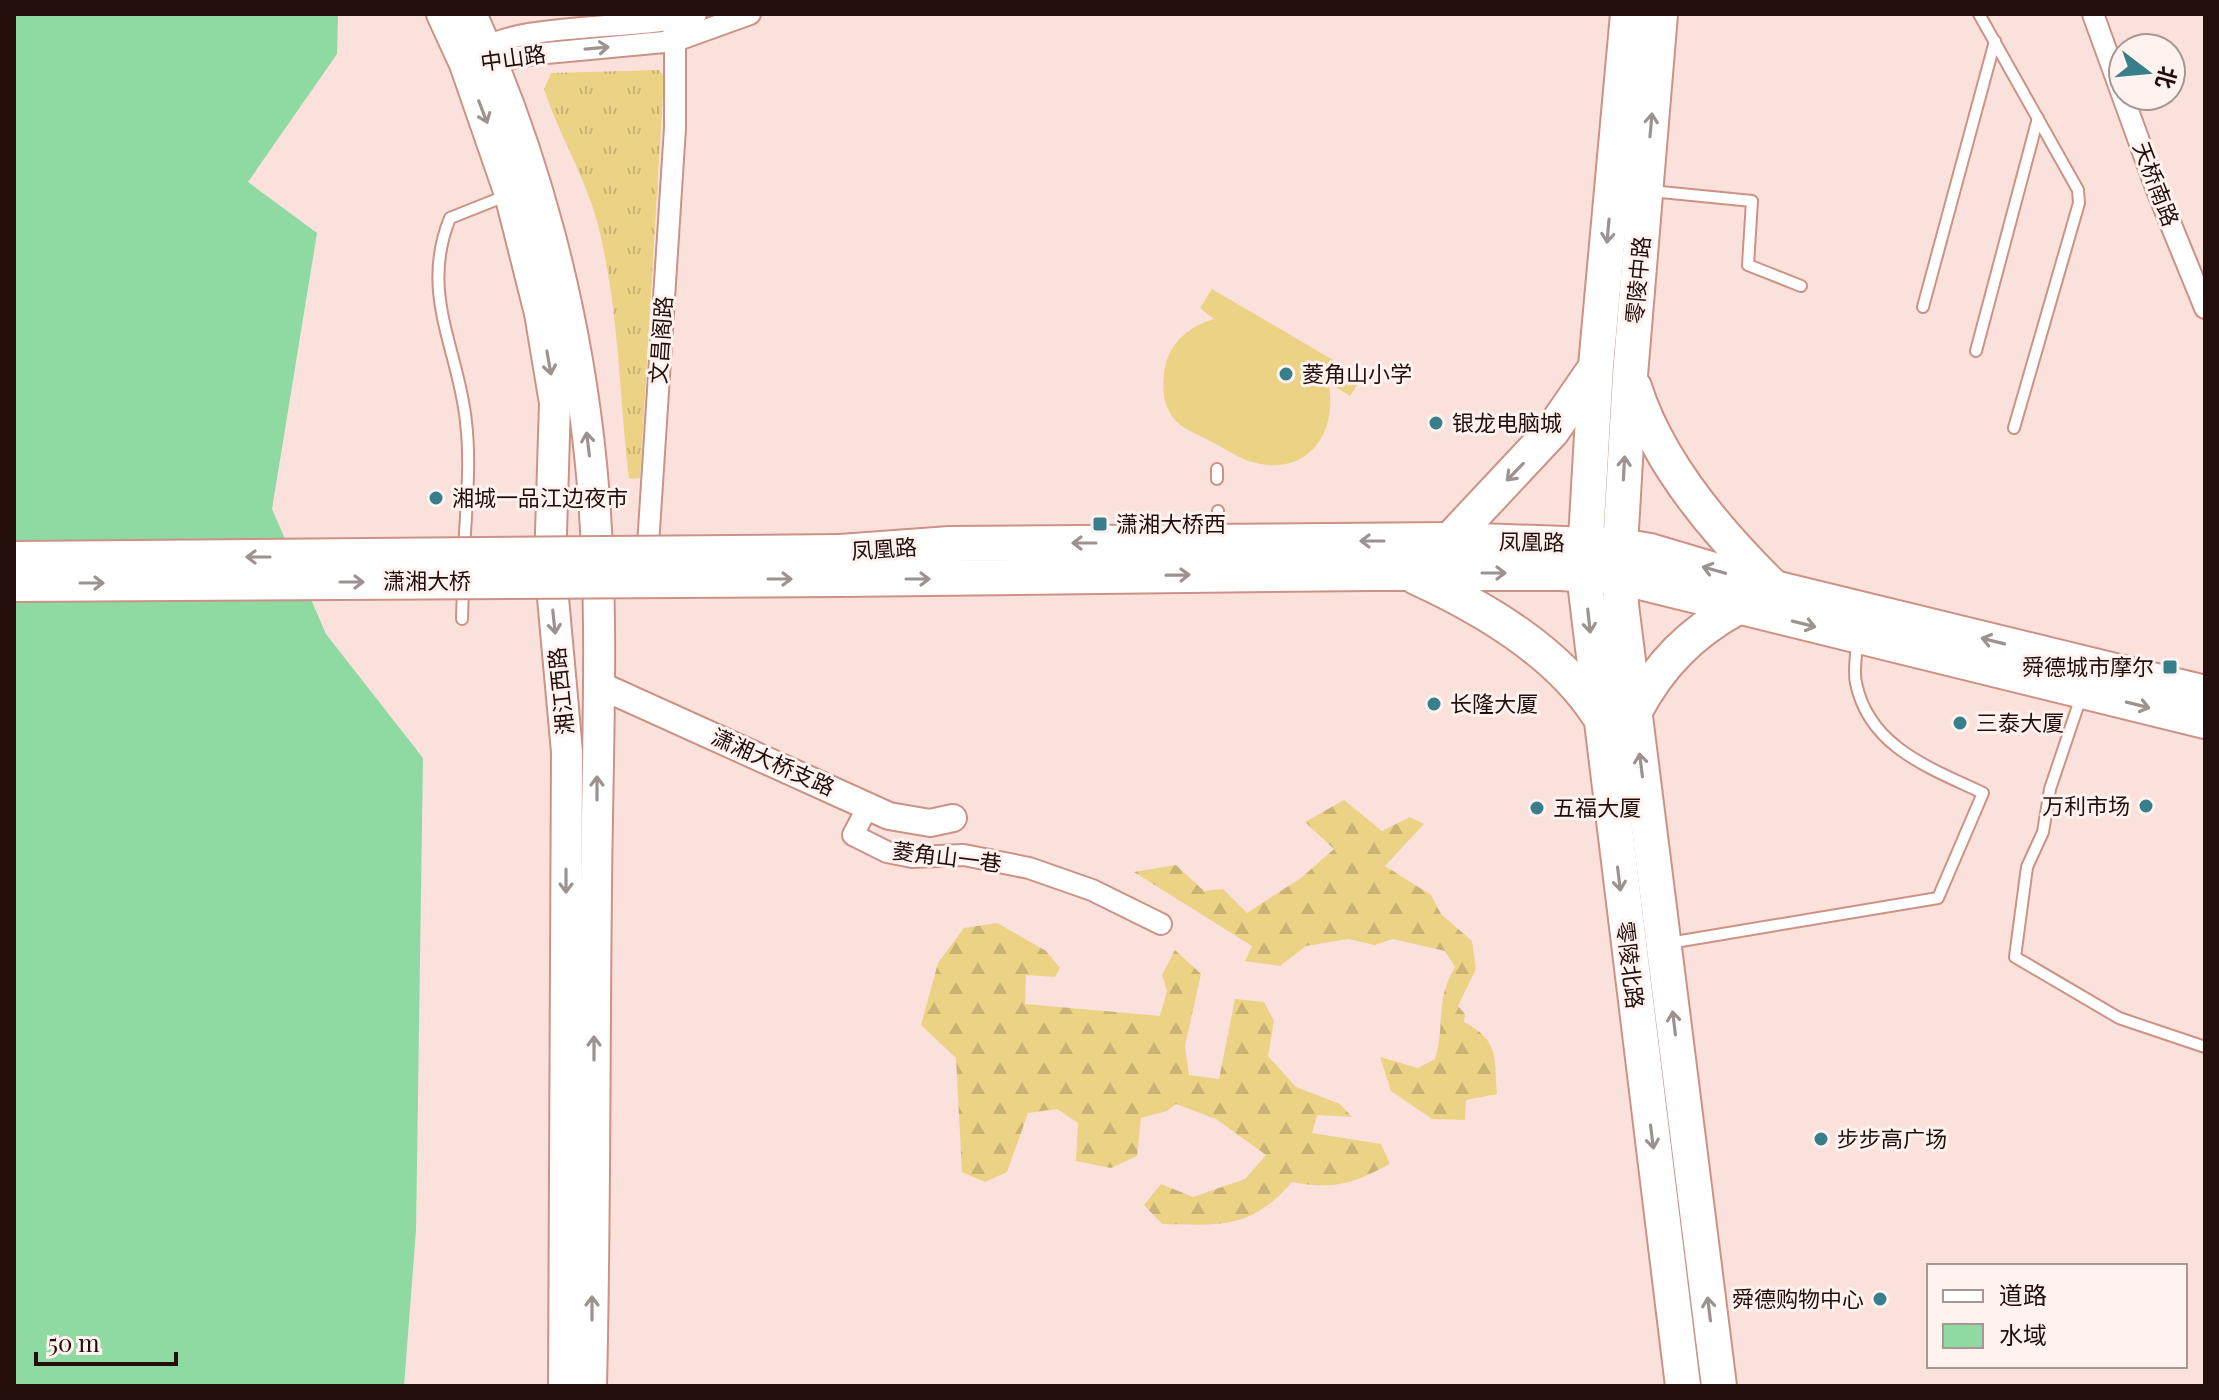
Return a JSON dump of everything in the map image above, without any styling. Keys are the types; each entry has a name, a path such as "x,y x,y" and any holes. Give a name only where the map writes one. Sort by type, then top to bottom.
{"main road":[{"name":"湘江西路","path":"442,14 481,57 547,228 581,385 595,515 597,684 591,1386"},
{"name":"湘江西路","path":"471,14 510,194 540,313 555,403 550,565 567,752 564,1386"},
{"name":"零陵中路","path":"1584,558 1596,366 1628,14"},
{"name":"零陵中路","path":"1620,562 1630,375 1660,14"},
{"path":"1450,540 1552,431 1596,366"},
{"path":"1630,375 1648,423 1676,469 1731,543 1774,588"},
{"name":"凤凰路","path":"840,565 950,544 1218,527 1450,540 1620,562 1736,608 2205,721"},
{"name":"凤凰路","path":"1620,562 1650,551 1774,588 2205,693"},
{"name":"凤凰路","path":"840,565 1408,574 1584,558"},
{"name":"零陵北路","path":"1584,558 1599,714 1683,1386"},
{"name":"潇湘大桥","path":"14,559 840,565"},
{"name":"零陵北路","path":"1620,562 1635,711 1719,1386"},
{"name":"潇湘大桥","path":"14,584 840,565"},
{"path":"1408,574 1471,606 1553,661 1571,676 1599,714"},
{"path":"1635,711 1654,678 1678,649 1736,608"}],"street":[{"name":"中山路","path":"481,57 526,35 608,21 673,26 696,14"},
{"name":"中山路","path":"481,57 536,54 750,14"},
{"name":"天桥南路","path":"2093,14 2156,188 2205,308"},
{"name":"文昌阁路","path":"673,26 675,128 646,573 732,571"},
{"name":"潇湘大桥支路","path":"597,684 910,822 953,818"},
{"name":"菱角山一巷","path":"868,806 853,835 887,852 912,857 964,855 1029,868 1092,890 1161,924"}],"lane":[{"path":"1979,14 2078,190 2079,203 2014,428"},
{"path":"1923,307 1995,41"},
{"path":"1976,351 2038,118"},
{"path":"1645,190 1752,201 1748,265 1801,286"},
{"path":"462,619 466,418 438,301 442,249 450,218 510,194"},
{"path":"1664,944 1938,898 1983,793 1916,761 1871,724 1855,681 1857,637"},
{"path":"2083,691 2050,789 2043,832 2027,867 2015,957 2119,1018 2205,1047"}],"green space":[{"path":"659,70 664,77 640,478 629,479 605,256 587,190 544,89 551,73"},
{"path":"1212,289 1362,377 1350,396 1328,382 1329,417 1324,432 1305,456 1292,463 1256,463 1239,457 1179,424 1165,401 1163,388 1168,358 1183,336 1214,319 1200,308"},
{"path":"1344,800 1382,831 1410,817 1424,824 1385,866 1431,895 1441,914 1472,941 1476,969 1458,1006 1465,1014 1464,1022 1484,1036 1493,1052 1497,1094 1466,1100 1465,1120 1432,1119 1391,1091 1380,1057 1418,1068 1435,1059 1442,1002 1455,967 1445,951 1393,939 1375,945 1348,939 1306,946 1280,966 1245,961 1252,946 1134,872 1176,865 1204,891 1223,889 1247,913 1301,878 1334,849 1305,822"},
{"path":"997,923 1046,951 1060,968 1055,977 1026,975 1025,1004 1160,1016 1167,991 1162,975 1175,950 1201,974 1185,1046 1189,1075 1219,1079 1235,999 1264,1002 1274,1021 1268,1056 1296,1087 1340,1104 1352,1117 1317,1115 1312,1133 1381,1144 1390,1164 1342,1184 1292,1182 1262,1209 1234,1221 1202,1225 1162,1224 1144,1205 1161,1184 1193,1197 1245,1179 1266,1155 1216,1119 1176,1104 1167,1111 1141,1118 1137,1156 1111,1168 1076,1161 1078,1123 1057,1109 1028,1113 1007,1172 985,1182 962,1172 956,1058 921,1025 938,963 964,928"}],"water":[{"path":"14,14 338,14 337,54 248,182 317,233 272,509 326,634 423,758 416,1230 404,1386 14,1386"}],"place":[{"name":"菱角山小学","path":"1286,374"},
{"name":"银龙电脑城","path":"1436,423"},
{"name":"湘城一品江边夜市","path":"436,498"},
{"name":"潇湘大桥西","path":"1100,524"},
{"name":"舜德城市摩尔","path":"2170,667"},
{"name":"长隆大厦","path":"1434,704"},
{"name":"三泰大厦","path":"1960,723"},
{"name":"万利市场","path":"2146,806"},
{"name":"五福大厦","path":"1537,808"},
{"name":"步步高广场","path":"1821,1139"},
{"name":"舜德购物中心","path":"1880,1299"}]}
